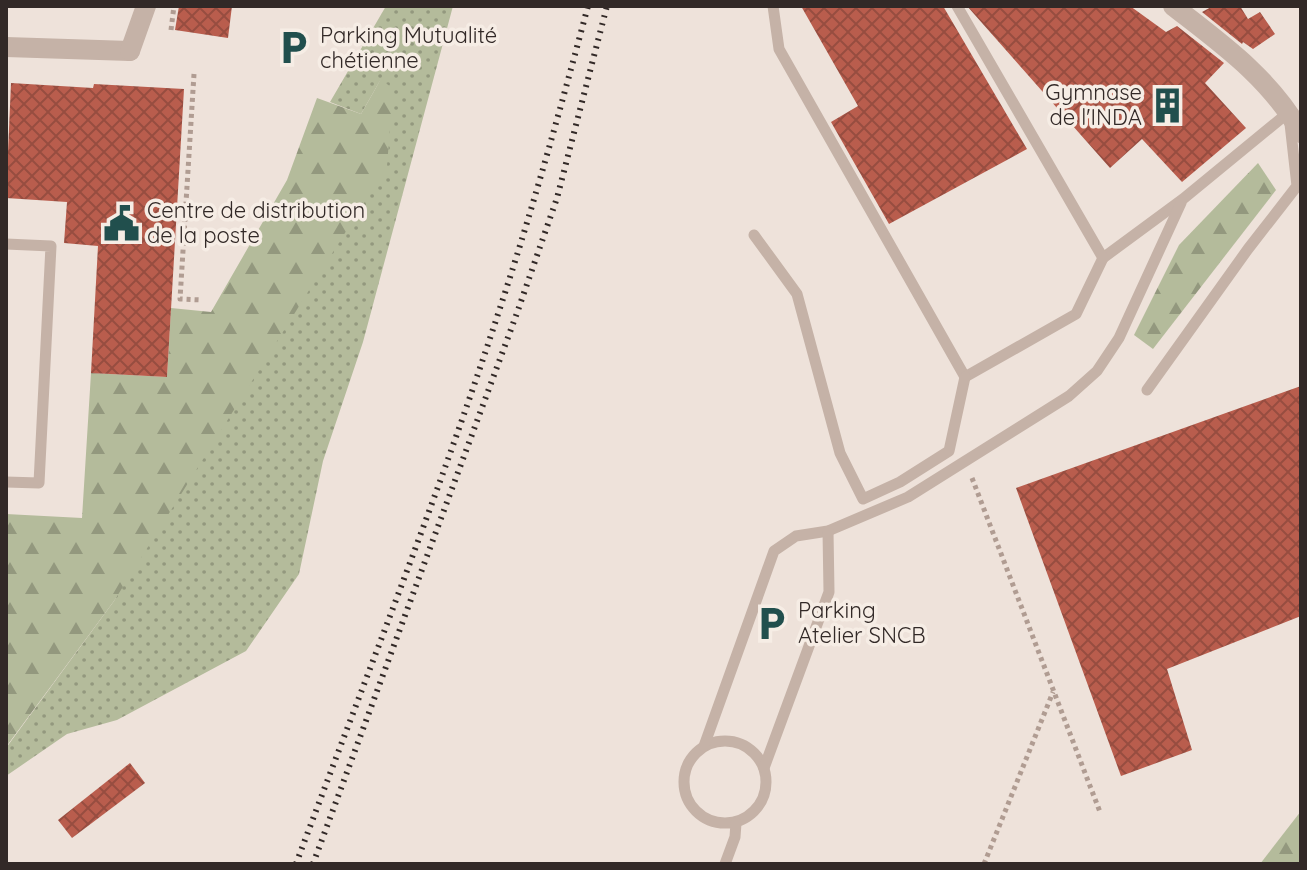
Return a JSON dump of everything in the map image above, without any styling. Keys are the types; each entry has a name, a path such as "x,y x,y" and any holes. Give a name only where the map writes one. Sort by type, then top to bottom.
{"street":[{"path":"130,51 135,6"},
{"path":"130,51 146,6"},
{"path":"1173,6 1260,77 1289,112 1301,133"},
{"path":"6,47 130,51"}],"lane":[{"path":"754,235 797,294 840,453 863,499 900,482 949,451 965,377 779,49 773,6"},
{"path":"957,6 1103,258"},
{"path":"965,377 1076,314 1103,258 1183,199 1289,112"},
{"path":"1147,390 1248,249 1299,190 1289,112"},
{"path":"704,746 774,551 796,536 828,531 908,497 1069,396 1097,371 1119,338 1183,199"},
{"path":"6,244 51,246 39,483 6,482"},
{"path":"764,768 829,592 828,531"},
{"path":"721,740 739,743 754,752 764,768 767,785 763,802 752,815 736,823 719,824 703,818 691,806 684,791 684,773 691,758 704,746 721,740"},
{"path":"725,864 735,837 736,823"}],"path":[{"path":"171,30 174,6"},
{"path":"194,74 180,299 202,300"},
{"path":"965,462 1100,812"},
{"path":"984,864 1053,691"}],"green space":[{"path":"386,6 453,6 363,342 323,461 299,574 246,651 117,720 67,734 6,776 6,748 114,601 381,79 361,114 330,102"},
{"path":"381,79 393,89 387,166 114,601 6,747 6,514 82,518 91,373 167,377 171,308 211,312 287,180 317,98 361,114"},
{"path":"1258,163 1276,190 1153,349 1134,335 1179,245"},
{"path":"1301,811 1301,864 1260,864"}],"building":[{"path":"179,6 232,6 228,38 175,30"},
{"path":"801,6 943,6 1027,149 889,224 831,122 858,106"},
{"name":"Gymnase de l'INDA","path":"967,6 1130,6 1166,32 1177,26 1224,63 1205,83 1246,128 1182,182 1142,139 1110,168"},
{"path":"1213,6 1240,6 1248,19 1260,12 1275,34 1253,49 1242,44 1202,12"},
{"name":"Centre de distribution de la poste","path":"11,83 184,89 167,377 91,373 98,246 64,243 67,202 6,198"},
{"path":"1301,386 1301,616 1167,669 1192,750 1121,776 1016,488"},
{"path":"130,763 145,783 72,838 58,820"}],"railway":[{"path":"296,864 477,378 535,195 588,6"},
{"path":"313,864 557,198 607,6"}],"place":[{"name":"Parking Mutualité chétienne","path":"294,48"},
{"name":"Gymnase de l'INDA","path":"1168,105"},
{"name":"Centre de distribution de la poste","path":"121,223"},
{"name":"Parking Atelier SNCB","path":"772,623"}]}
